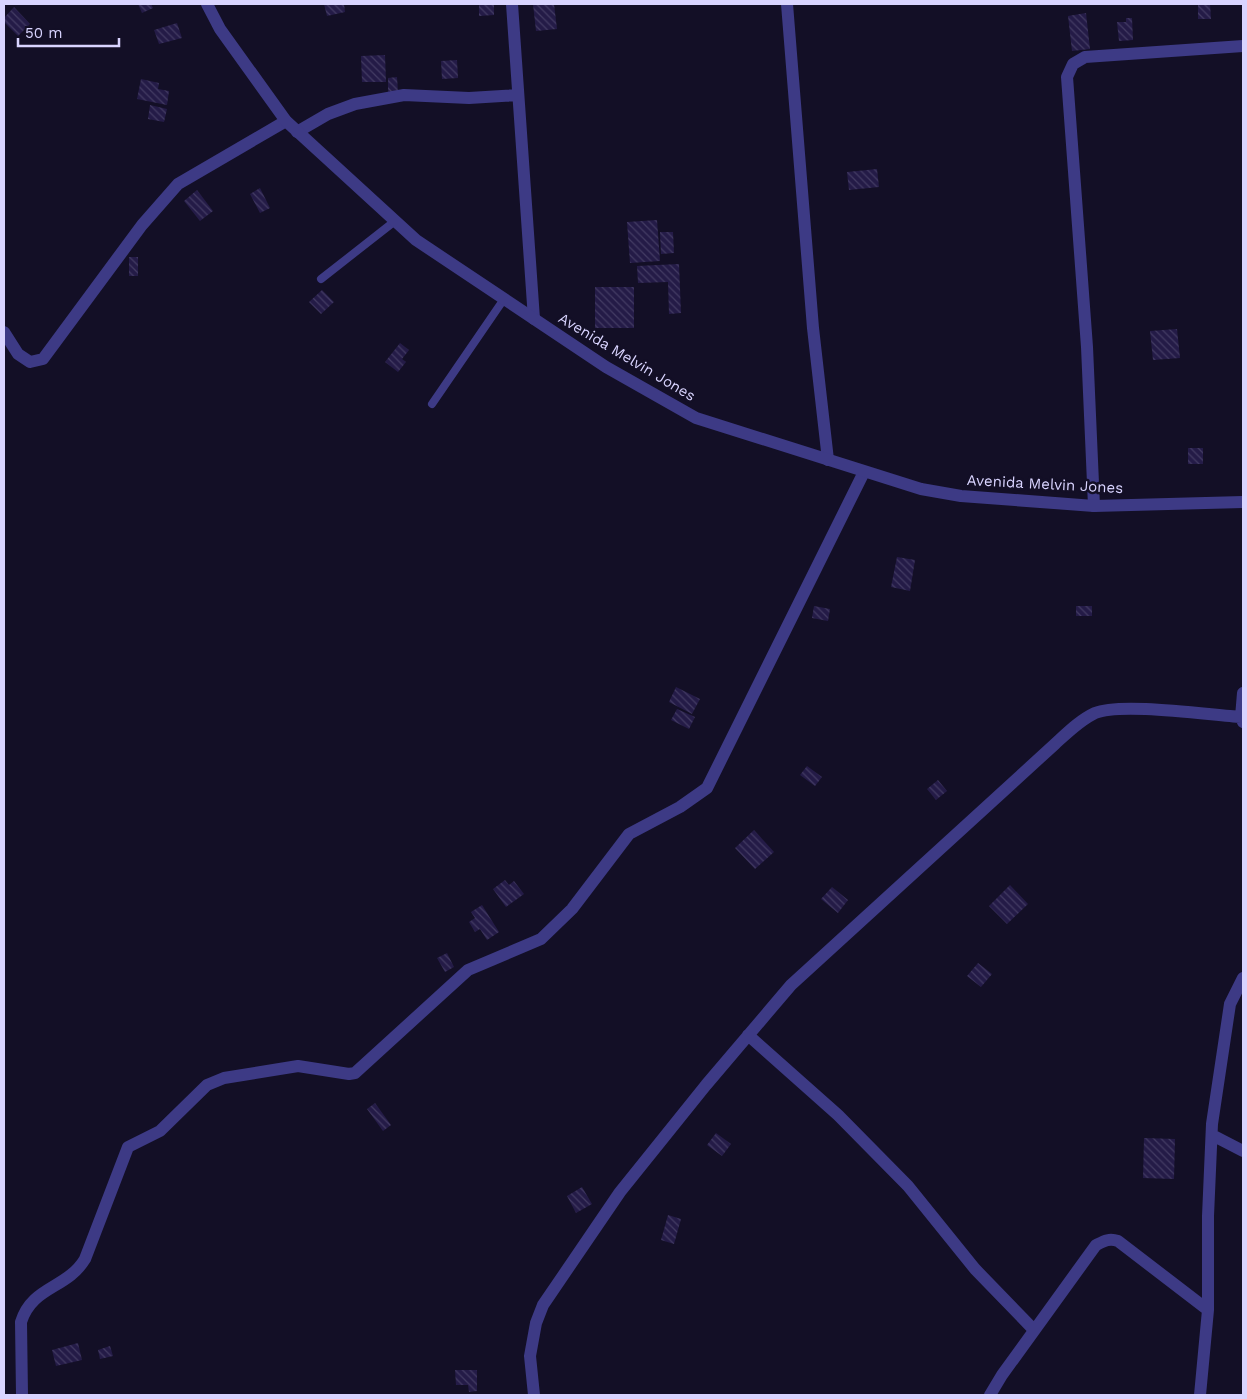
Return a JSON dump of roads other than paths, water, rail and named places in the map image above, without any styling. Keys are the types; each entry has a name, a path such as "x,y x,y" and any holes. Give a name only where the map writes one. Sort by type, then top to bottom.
{"street":[{"name":"Avenida Melvin Jones","path":"207,4 220,30 286,121 416,240 606,367 696,418 921,489 961,496 1094,506 1243,502"},
{"path":"512,4 534,319"},
{"path":"787,4 813,328 828,460"},
{"path":"1094,506 1087,346 1067,77 1073,64 1084,57 1243,46"},
{"path":"297,132 328,114 404,95 469,98 518,95"},
{"path":"4,332 18,354 30,362 43,359 142,224 178,184 286,121"},
{"path":"22,1395 21,1322 24,1312 32,1299 78,1270 85,1259 128,1147 160,1131 207,1085 224,1078 298,1066 348,1074 355,1072 468,970 541,939 572,909 629,834 680,807 707,788 864,472"},
{"path":"534,1395 530,1356 536,1323 543,1305 620,1192 791,985 1055,744 1086,718 1096,713 1119,709 1242,720 1243,693"},
{"path":"1200,1395 1208,1310 1208,1216 1212,1135 1230,1004 1243,978"},
{"path":"748,1035 838,1115 908,1186 975,1269 1034,1330"},
{"path":"1212,1135 1243,1151"},
{"path":"990,1395 1002,1375 1096,1245 1111,1239 1118,1241 1208,1310"}],"lane":[{"path":"321,279 394,221"},
{"path":"432,404 504,299"}]}
